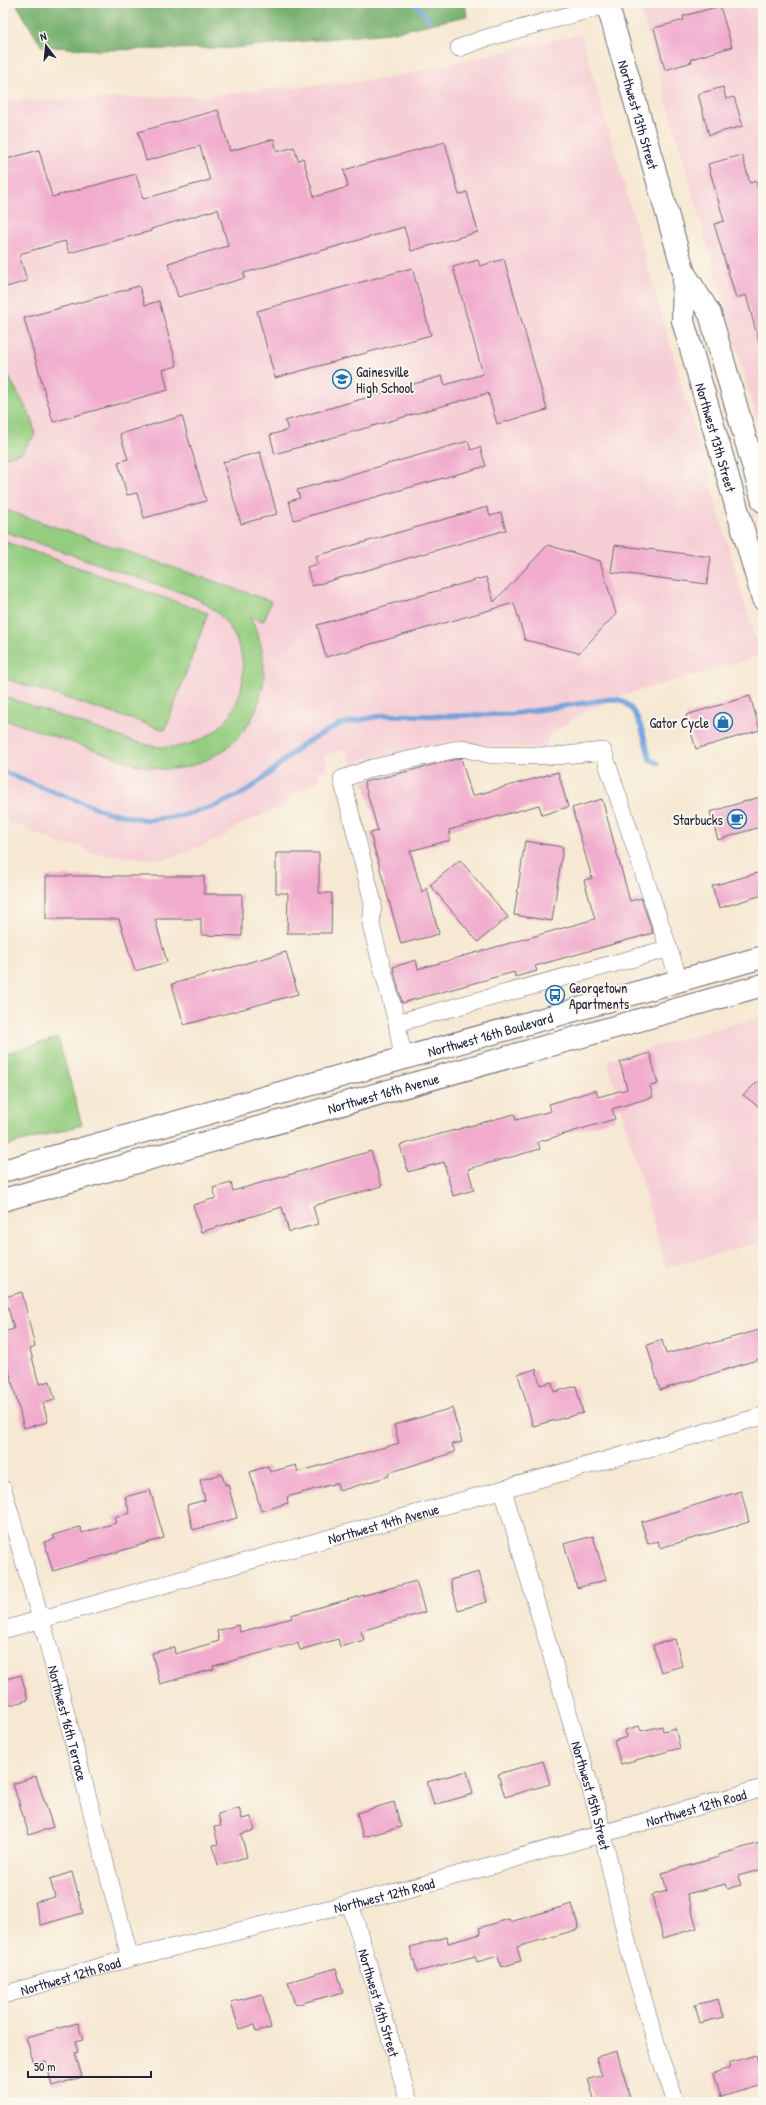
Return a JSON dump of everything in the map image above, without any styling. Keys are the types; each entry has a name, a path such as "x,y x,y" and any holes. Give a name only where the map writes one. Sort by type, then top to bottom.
{"main road":[{"name":"Northwest 13th Street","path":"610,3 684,273 683,321 763,599"},
{"name":"Northwest 13th Street","path":"684,273 710,314 761,487"},
{"path":"683,321 707,350 745,478 749,484 761,487"},
{"name":"Northwest 16th Boulevard","path":"403,1059 763,957"},
{"name":"Northwest 16th Avenue","path":"3,1200 763,985"},
{"path":"403,1059 406,1086"},
{"name":"Northwest 16th Avenue","path":"3,1171 403,1059"},
{"path":"229,1107 232,1135"}],"street":[{"path":"459,48 483,39 610,3"},
{"path":"403,1059 397,1023 371,925 373,903 342,779 372,768 462,748 492,755 556,756 603,751 667,949 679,980"},
{"path":"397,1023 667,949"},
{"name":"Northwest 14th Avenue","path":"3,1630 40,1618 503,1490 763,1416"},
{"name":"Northwest 16th Terrace","path":"3,1489 40,1618 130,1958"},
{"name":"Northwest 15th Street","path":"503,1490 603,1833 630,1954 662,2063 676,2102"},
{"name":"Northwest 12th Road","path":"3,1996 130,1958 408,1888 763,1788"},
{"name":"Northwest 16th Street","path":"350,1903 409,2102"}],"shaded area":[{"path":"639,3 763,3 763,441"},
{"name":"Gainesville High School","path":"581,34 760,656 617,697 618,700 587,710 550,734 545,748 470,745 452,741 396,756 367,758 352,767 347,749 324,755 328,769 317,771 319,780 293,794 282,806 236,827 224,837 164,860 91,853 82,847 62,844 27,830 17,824 9,824 3,810 3,101 201,96 385,79"},
{"path":"763,1016 763,1241 666,1268 607,1060"}],"green space":[{"path":"16,3 465,3 467,16 389,33 232,48 97,50 41,46"},
{"path":"3,366 32,419 35,435 21,453 3,458"},
{"path":"3,509 271,601 264,621 250,617 260,640 264,664 264,676 259,700 248,725 229,746 204,761 190,766 176,769 153,768 126,761 3,719 3,696 144,744 174,747 201,739 222,724 236,704 242,681 242,656 233,633 216,612 191,596 3,531"},
{"path":"3,541 208,613 165,730 3,678"},
{"path":"58,1038 82,1125 3,1147 3,1054"}],"building":[{"path":"720,6 732,47 691,59 692,62 665,70 654,28 684,20 683,16"},
{"path":"723,87 726,99 734,97 743,126 709,135 698,94"},
{"path":"218,110 230,151 274,139 277,152 294,147 298,160 303,158 314,197 348,187 344,170 445,142 459,195 467,192 478,232 411,251 404,227 244,273 245,278 178,297 168,263 228,246 218,209 151,229 151,231 69,253 65,241 19,254 27,281 3,288 3,160 39,150 52,197 136,174 143,199 210,180 200,146 146,161 138,132"},
{"path":"742,155 750,183 756,181 763,208 763,342 759,342 746,295 736,298 714,224 724,221 708,164"},
{"path":"504,259 547,410 497,424 488,393 275,454 270,435 288,430 285,421 442,376 445,385 483,374 453,267 478,260 480,266"},
{"path":"412,268 431,335 275,378 257,311"},
{"path":"139,286 145,305 159,301 177,366 163,370 168,390 53,422 24,318"},
{"path":"182,416 206,501 144,518 137,493 127,495 118,462 128,459 120,434"},
{"path":"468,441 471,450 480,447 486,466 294,520 289,501 300,498 297,490"},
{"path":"260,452 277,514 241,524 223,462"},
{"path":"487,507 490,516 501,513 506,530 312,586 307,567 318,564 316,556"},
{"path":"548,545 600,561 616,614 579,653 525,640 514,603 326,657 317,625 486,577 494,602"},
{"path":"615,545 711,557 707,584 611,572"},
{"name":"Gator Cycle","path":"750,696 760,730 696,749 686,715"},
{"path":"461,758 472,796 558,772 568,807 542,815 539,805 449,830 450,840 410,851 422,892 427,888 439,934 401,944 370,833 378,831 364,782"},
{"name":"Starbucks","path":"763,796 763,826 718,840 710,812"},
{"path":"602,799 630,901 641,898 653,933 535,966 537,971 515,977 514,972 402,1003 393,967 416,960 418,969 595,919 584,880 592,878 572,808"},
{"path":"525,841 563,847 552,921 514,915"},
{"path":"276,853 319,853 319,893 332,893 331,933 287,933 288,893 276,893"},
{"path":"460,860 508,917 478,942 430,885"},
{"path":"761,872 763,895 719,908 712,886"},
{"path":"46,876 204,876 204,894 242,894 242,936 201,935 201,919 155,919 167,962 135,971 119,919 46,919"},
{"path":"286,952 298,994 184,1025 172,984"},
{"path":"650,1053 658,1084 650,1086 653,1097 612,1109 615,1119 538,1142 540,1149 468,1169 474,1190 453,1196 444,1162 408,1172 400,1145 514,1114 516,1120 551,1111 549,1104 596,1090 598,1097 627,1089 620,1062"},
{"path":"763,1077 763,1110 743,1095"},
{"path":"371,1151 382,1186 313,1206 318,1224 289,1232 282,1207 201,1232 193,1205 216,1198 213,1188 231,1183 233,1191"},
{"path":"22,1292 35,1347 30,1349 39,1384 50,1381 55,1400 43,1403 48,1422 24,1428 3,1348 3,1332 14,1329 5,1297"},
{"path":"763,1329 763,1358 660,1390 647,1345 662,1340 666,1354"},
{"path":"536,1369 540,1385 552,1382 554,1392 576,1386 583,1413 533,1426 518,1374"},
{"path":"452,1408 462,1442 452,1444 455,1452 388,1473 389,1476 339,1491 337,1483 287,1497 288,1503 261,1511 250,1472 268,1466 270,1472 296,1465 298,1472 399,1443 394,1425"},
{"path":"222,1474 225,1485 228,1484 237,1518 193,1530 187,1505 205,1500 200,1480"},
{"path":"150,1490 164,1538 53,1571 44,1542 55,1539 53,1535 80,1527 82,1533 116,1523 114,1517 130,1513 125,1497"},
{"path":"741,1491 749,1522 660,1548 658,1541 648,1544 641,1522"},
{"path":"593,1536 606,1580 577,1588 564,1544"},
{"path":"479,1572 487,1602 458,1610 450,1580"},
{"path":"416,1581 425,1612 361,1631 364,1640 340,1647 338,1639 300,1650 298,1643 213,1666 214,1669 160,1684 152,1653 174,1647 175,1654 219,1641 217,1631 238,1625 240,1632 292,1618 291,1615"},
{"path":"675,1639 682,1666 661,1672 653,1645"},
{"path":"21,1675 28,1700 3,1707 3,1680"},
{"path":"639,1726 641,1731 662,1726 663,1731 675,1728 680,1748 621,1764 614,1741 627,1737 625,1730"},
{"path":"543,1761 550,1784 505,1797 498,1774"},
{"path":"467,1771 473,1794 434,1805 427,1782"},
{"path":"36,1776 53,1827 29,1835 13,1784"},
{"path":"394,1802 401,1827 363,1837 357,1813"},
{"path":"239,1808 242,1819 251,1817 255,1830 241,1834 247,1857 218,1865 213,1845 218,1844 214,1827 221,1826 218,1814"},
{"path":"763,1842 763,1869 738,1876 741,1885 728,1889 726,1884 687,1894 697,1928 663,1938 652,1895 667,1891 662,1873 719,1857 718,1855"},
{"path":"72,1872 83,1913 41,1925 35,1902 55,1897 50,1879"},
{"path":"572,1904 579,1929 517,1947 521,1961 501,1967 498,1956 477,1962 475,1956 417,1972 410,1947 447,1937 448,1943 481,1934 479,1928 509,1919 510,1922"},
{"path":"336,1968 343,1992 295,2005 288,1982"},
{"path":"262,1994 271,2028 256,2032 254,2025 239,2029 231,2002"},
{"path":"718,1999 723,2017 700,2023 695,2005"},
{"path":"78,2023 83,2040 75,2042 78,2052 75,2053 82,2077 52,2086 46,2061 34,2064 26,2037"},
{"path":"617,2051 631,2102 595,2102 588,2079 602,2076 596,2057"},
{"path":"756,2055 763,2085 721,2097 714,2073 730,2068 728,2063"}],"waterway":[{"path":"414,3 429,19"},
{"path":"3,772 107,812 147,820 180,816 216,806 247,791 303,744 340,724 385,715 447,716 512,714 610,699 618,699 622,701 634,712 644,736 650,760 658,763"}],"place":[{"name":"Gainesville High School","path":"342,379"},
{"name":"Gator Cycle","path":"723,722"},
{"name":"Starbucks","path":"737,819"},
{"name":"Georgetown Apartments","path":"555,995"}]}
